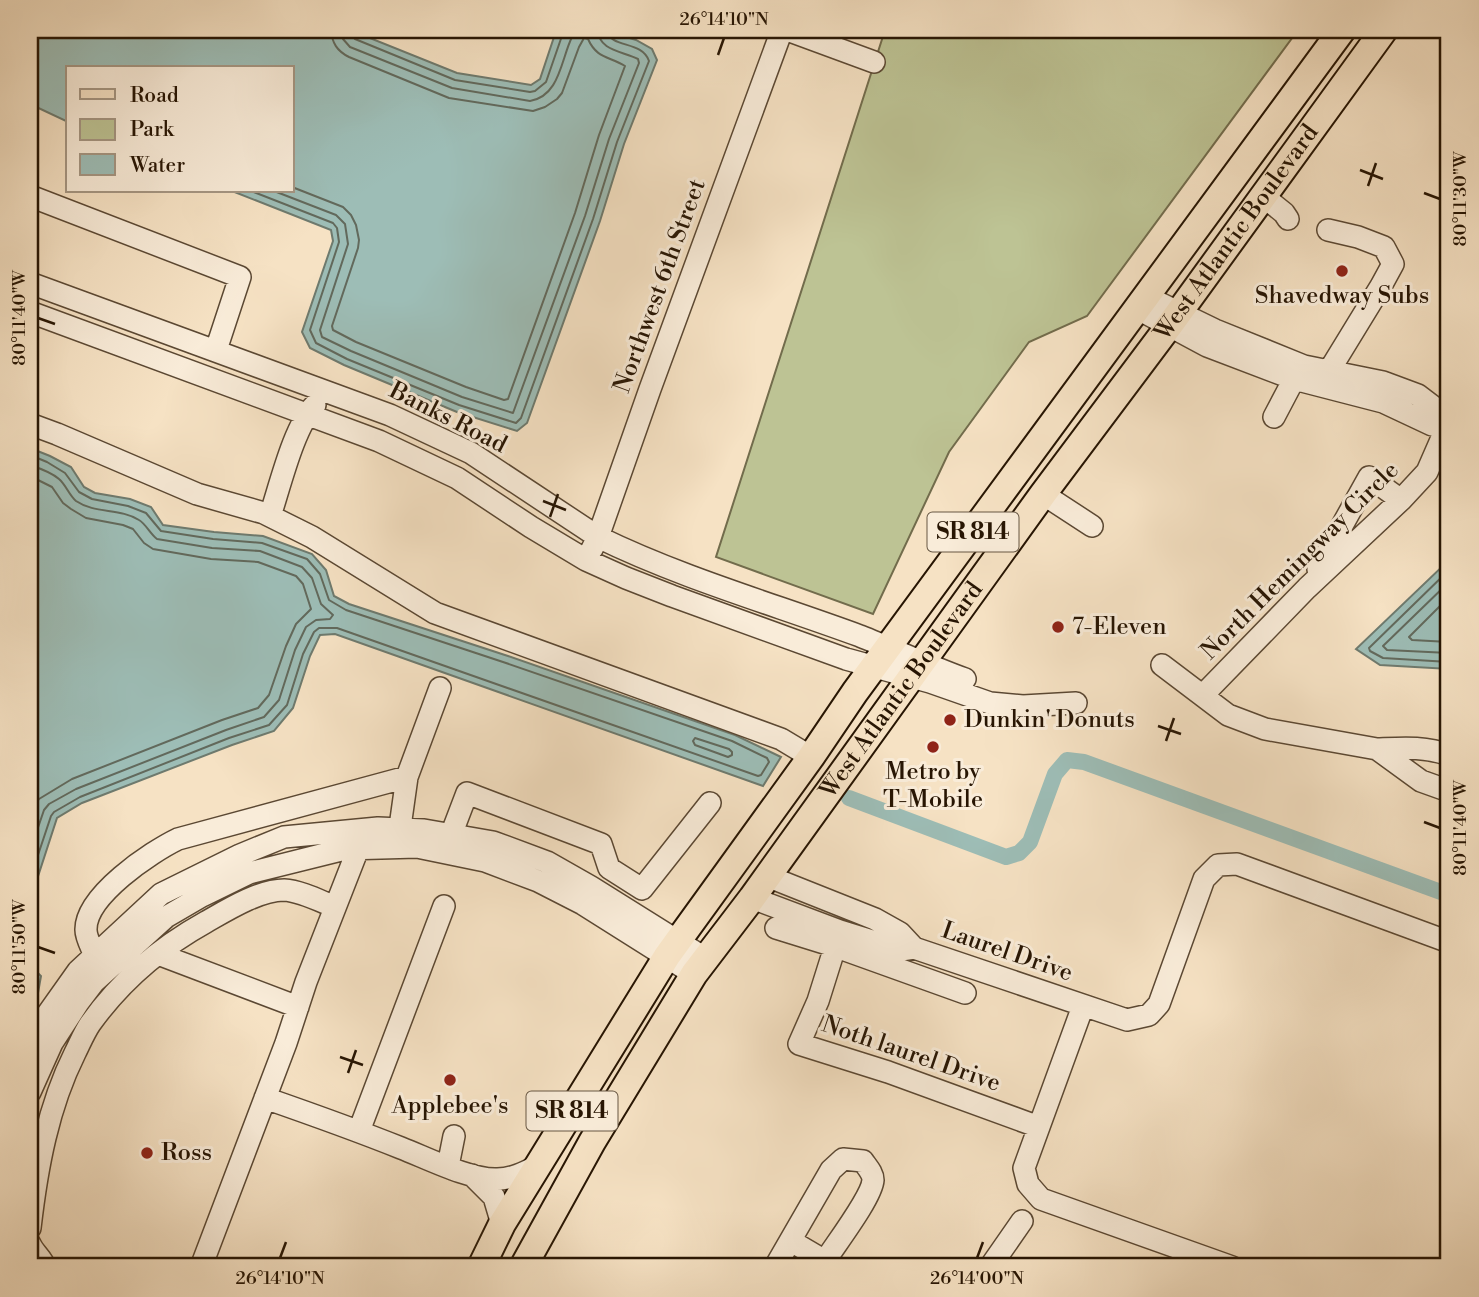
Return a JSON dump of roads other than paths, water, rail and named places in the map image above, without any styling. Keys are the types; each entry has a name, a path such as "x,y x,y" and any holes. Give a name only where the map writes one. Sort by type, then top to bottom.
{"main road":[{"name":"West Atlantic Boulevard","path":"481,1267 502,1224 537,1166 673,949 881,657 1342,30"},
{"name":"West Atlantic Boulevard","path":"523,1267 592,1142 700,967 1384,30"}],"street":[{"name":"Northwest 6th Street","path":"586,560 598,537 782,30"},
{"path":"787,30 874,62"},
{"path":"30,196 240,277 216,350"},
{"path":"1263,196 1288,219"},
{"path":"1328,230 1384,247 1393,264 1329,371"},
{"name":"Banks Road","path":"30,283 390,415 471,453 598,537 881,657 1002,692 1023,706 1076,703"},
{"path":"1142,303 1174,319 1248,344 1299,372 1382,402 1432,425 1448,424"},
{"name":"Banks Road","path":"30,313 379,441 457,478 586,560 626,578 846,659 881,657"},
{"path":"1299,372 1329,371 1383,382 1418,395 1439,411 1448,424"},
{"path":"1274,417 1299,372"},
{"path":"270,516 306,414 322,402 410,435 453,444"},
{"path":"30,424 197,494 270,516 312,537 435,613 780,740 811,757"},
{"name":"North Hemingway Circle","path":"1203,695 1307,588 1427,472 1448,424"},
{"path":"1307,588 1369,477 1401,500"},
{"path":"1043,494 1092,526"},
{"path":"1162,665 1228,715 1265,729 1377,749 1414,747 1449,755"},
{"path":"398,838 407,777 440,688"},
{"path":"1377,749 1421,781 1449,791"},
{"path":"95,956 85,932 94,905 107,888 161,847 178,839 407,777"},
{"path":"449,844 467,793 601,844 609,868 642,889 710,803"},
{"path":"30,1092 52,1044 94,982 166,917 202,896 284,837 378,828 417,847 449,844 538,881 673,949 700,967"},
{"path":"30,1044 34,1033 78,971 161,894 244,864 358,849 398,838"},
{"path":"201,1267 358,849"},
{"name":"Laurel Drive","path":"767,876 874,919 900,933 914,947 1127,1020 1149,1015 1159,1004 1204,880 1218,865 1237,864 1449,942"},
{"path":"30,1228 35,1185 53,1105 89,1026 112,996 183,935 228,909 269,892 286,890 335,907"},
{"name":"Laurel Drive","path":"751,898 837,938 901,950 914,947"},
{"path":"359,1131 444,906"},
{"path":"776,928 837,938 965,993"},
{"name":"Noth laurel Drive","path":"837,938 818,1001 799,1044 888,1072 1039,1127"},
{"path":"158,954 298,1007"},
{"name":"Laurel Drive","path":"1083,1006 1024,1168 1028,1184 1041,1199 1231,1267"},
{"path":"265,1098 472,1175 495,1180 504,1179 516,1177 537,1166"},
{"path":"448,1166 454,1136"},
{"path":"775,1267 831,1170 843,1159 863,1161 873,1180 869,1194 826,1264 791,1241"},
{"path":"472,1175 494,1197 502,1224"},
{"path":"990,1267 1021,1221"},
{"path":"30,1244 45,1267"}],"water":[{"path":"30,30 350,30 457,73 531,85 540,79 555,34 559,30 604,30 636,40 652,49 657,60 624,144 600,221 527,423 517,431 457,412 310,348 302,332 333,241 331,230 235,192 294,192 294,66 66,66 66,121 30,104"},
{"path":"30,448 71,467 84,487 95,493 130,499 151,507 163,525 263,536 312,554 326,570 334,596 349,604 735,735 781,757 763,786 335,634 320,635 293,708 274,731 82,803 57,818 30,901"},
{"path":"1449,560 1449,669 1380,665 1356,649"},
{"path":"30,965 41,976 38,993 30,1008"}],"waterway":[{"path":"849,798 1006,857 1019,853 1030,842 1055,774 1067,760 1084,762 1449,895"}],"place":[{"name":"Shavedway Subs","path":"1342,271"},
{"name":"7-Eleven","path":"1058,627"},
{"name":"Dunkin' Donuts","path":"950,720"},
{"name":"Metro by T-Mobile","path":"933,747"},
{"name":"Applebee's","path":"450,1080"},
{"name":"Ross","path":"147,1153"}]}
